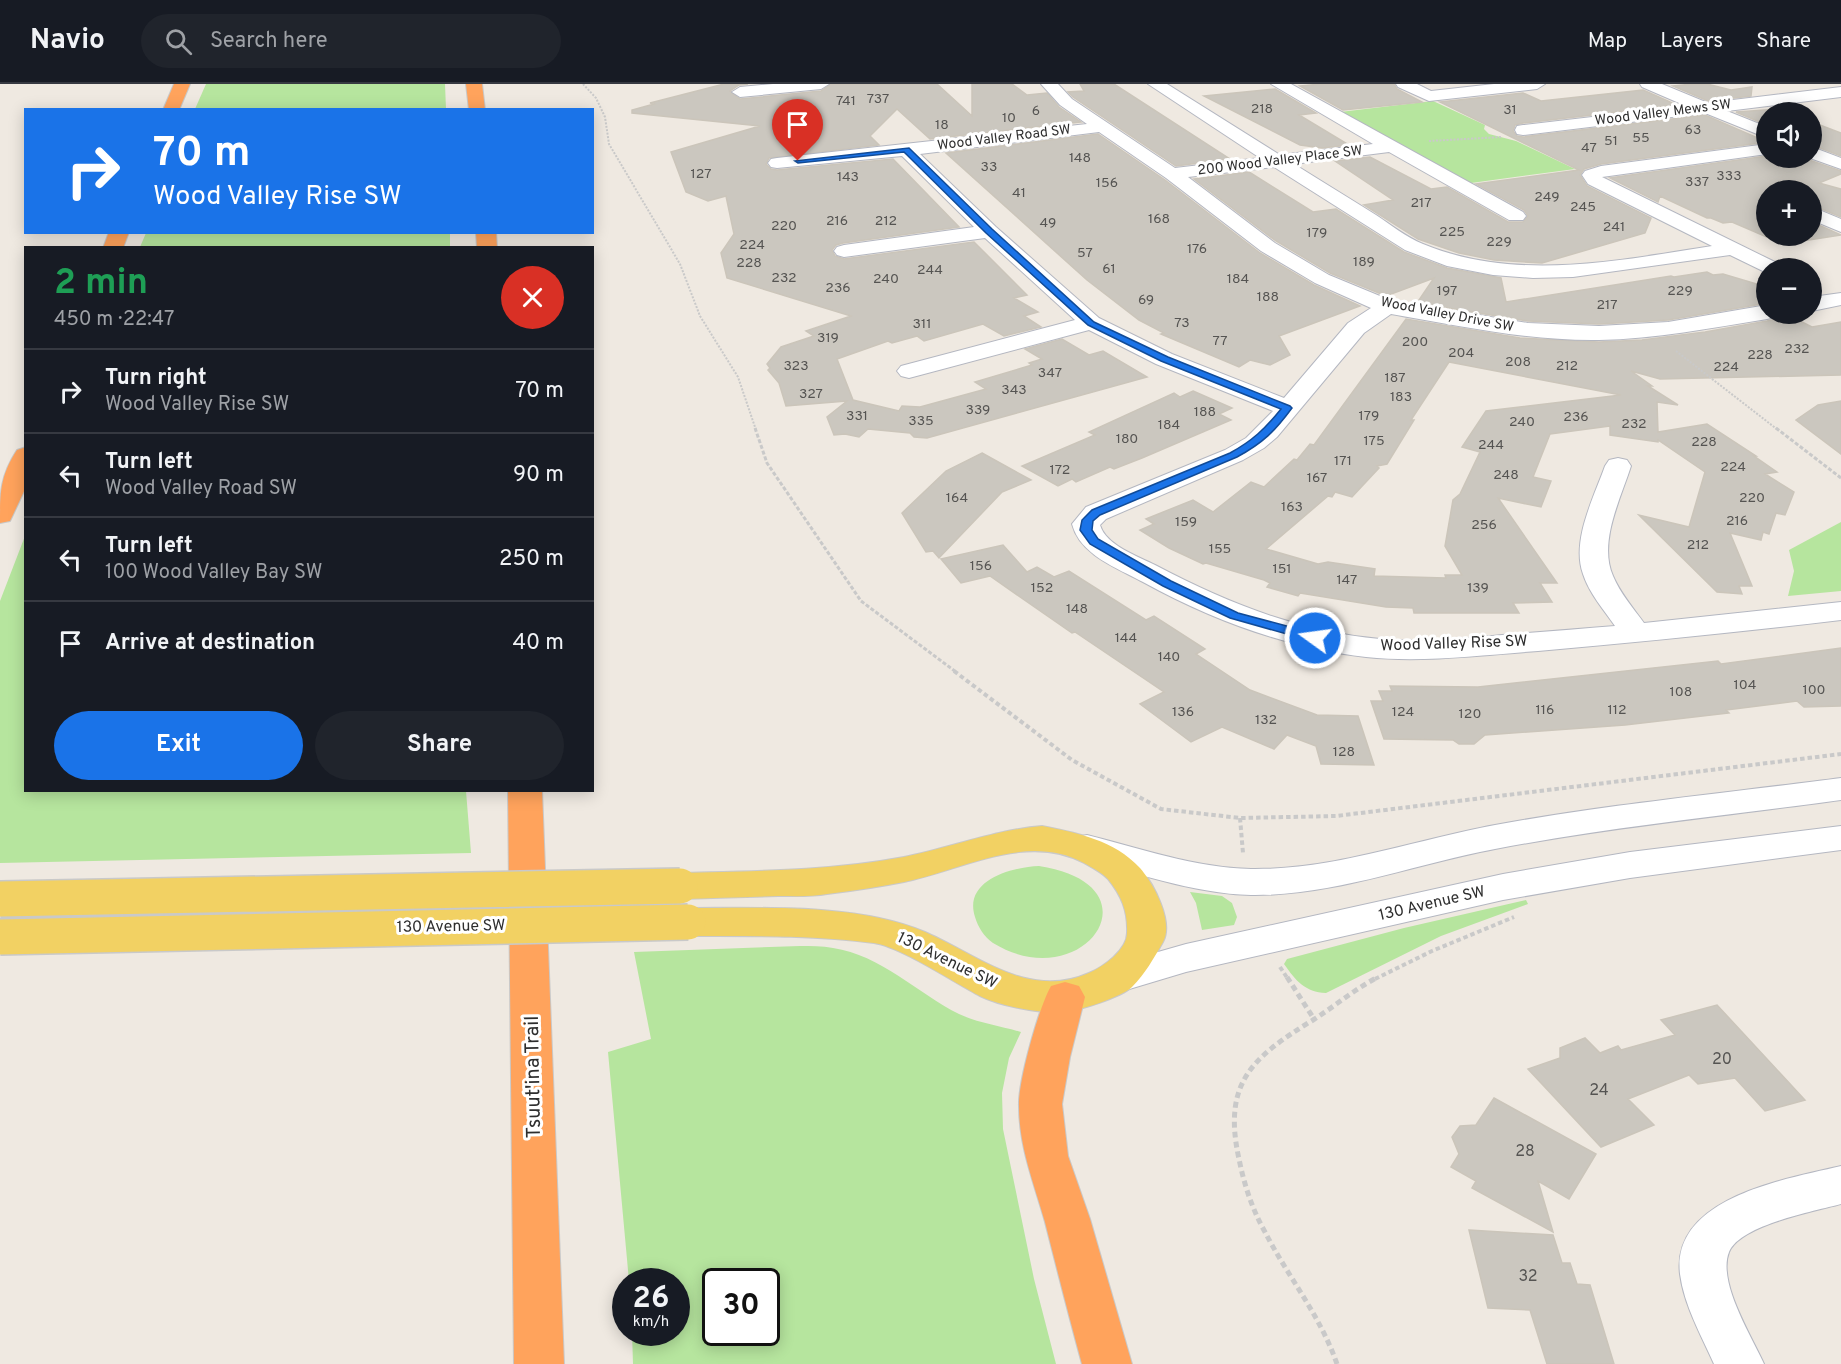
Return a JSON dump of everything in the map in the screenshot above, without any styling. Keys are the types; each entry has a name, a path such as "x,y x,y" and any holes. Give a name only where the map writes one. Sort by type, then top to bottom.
{"highway":[{"path":"172,108 182,84"},
{"path":"474,84 477,108"},
{"path":"0,515 24,460"},
{"name":"Tsuut'ina Trail","path":"525,792 539,1364"},
{"path":"1065,997 1049,1057 1040,1104 1046,1156 1067,1219 1107,1364"}],"main road":[{"name":"130 Avenue SW","path":"0,937 684,904 844,880 922,865 1010,841 1041,838 1079,845"},
{"path":"1079,845 1115,864 1130,881 1144,906 1147,936 1134,958 1116,978"},
{"name":"130 Avenue SW","path":"0,899 684,904 780,922 881,930 912,942 997,987 1029,994 1065,997 1089,990 1116,978"}],"street":[{"path":"740,92 821,84"},
{"name":"Wood Valley Drive SW","path":"1049,84 1058,96 1100,127 1172,174 1293,263 1322,279 1387,307 1528,330 1599,333 1649,330 1756,314"},
{"path":"1156,84 1415,248 1489,269 1572,272 1732,249"},
{"name":"200 Wood Valley Place SW","path":"1279,84 1516,216"},
{"path":"1404,84 1429,96 1537,84"},
{"path":"1648,84 1756,128"},
{"path":"1769,84 1833,108"},
{"name":"Wood Valley Mews SW","path":"1523,130 1841,92"},
{"name":"Wood Valley Road SW","path":"906,150 1100,127"},
{"path":"777,163 906,150"},
{"name":"Wood Valley Road SW","path":"906,150 989,231 1091,324 1164,359 1287,408"},
{"name":"200 Wood Valley Place SW","path":"1172,174 1395,150"},
{"path":"1756,150 1601,171 1591,175 1594,180 1756,260"},
{"path":"1822,156 1841,164"},
{"path":"1822,217 1841,226"},
{"path":"844,251 989,231"},
{"path":"1822,292 1838,299"},
{"path":"1822,302 1838,299"},
{"name":"Wood Valley Rise SW","path":"1387,307 1356,328 1262,438 1245,449 1096,513 1086,525 1089,536 1167,583 1234,616 1315,638 1364,647 1420,648 1491,645 1637,633 1841,611"},
{"path":"909,371 1091,324"},
{"path":"1618,466 1596,543 1595,567 1611,598 1637,633"},
{"name":"130 Avenue SW","path":"1079,845 1215,880 1252,882 1296,879 1338,873 1457,844 1555,826 1841,789"},
{"name":"130 Avenue SW","path":"1116,978 1186,958 1503,887 1630,865 1841,838"},
{"path":"1739,1364 1708,1292 1704,1274 1704,1258 1708,1244 1717,1231 1729,1221 1809,1193 1841,1185"}],"path":[{"path":"583,84 596,98 605,117 609,144 613,152 680,264 700,316 738,377 767,463 861,601 1072,760 1161,809 1240,818 1336,816 1841,754"},
{"path":"1395,150 1425,141 1503,137 1523,130"},
{"path":"1649,330 1841,478"},
{"path":"1240,818 1243,858"},
{"path":"1337,1364 1331,1341 1275,1251 1255,1212 1244,1180 1233,1114 1241,1089 1258,1060 1286,1035 1314,1019 1352,992 1401,965 1453,941 1522,914"},
{"path":"1276,961 1314,1019"}],"green space":[{"path":"206,84 445,84 446,108 195,108"},
{"path":"1433,101 1485,125 1484,129 1489,134 1516,141 1575,169 1471,183 1340,112"},
{"path":"146,234 450,234 450,246 140,246"},
{"path":"1841,522 1841,591 1788,596 1794,571 1789,550"},
{"path":"24,539 24,792 466,792 471,853 0,863 0,601"},
{"path":"1039,866 1076,877 1097,894 1103,913 1096,932 1080,948 1056,957 1026,956 993,943 982,932 975,917 973,904 976,894 983,885 1004,873"},
{"path":"1190,892 1222,896 1232,903 1237,917 1234,925 1202,930 1196,903"},
{"path":"1526,900 1528,904 1441,936 1326,993 1307,988 1293,976 1284,964 1287,959 1404,928"},
{"path":"800,946 833,948 867,958 959,1014 1021,1032 1009,1058 1002,1093 1003,1129 1034,1279 1056,1364 633,1364 632,1346 690,1346 690,1268 628,1268 608,1052 651,1039 634,952"}],"building":[{"path":"724,84 748,84 739,85 730,91 740,99 821,91 831,84 937,84 972,116 972,84 1012,84 1027,95 1047,93 1059,107 1081,122 930,139 897,109 870,136 879,145 769,158 766,164 771,169 777,170 893,159 959,227 843,243 836,245 832,250 835,256 844,259 974,242 1027,295 1014,298 1038,312 1024,316 1041,327 1004,336 983,324 924,341 917,336 892,343 888,341 837,359 853,400 899,411 902,406 920,407 986,389 975,382 1032,365 1029,363 1042,359 1025,349 1062,339 1089,355 1103,351 1147,377 927,438 914,437 910,433 868,429 859,437 845,434 834,435 827,417 847,401 786,406 779,383 768,370 770,368 767,364 781,347 814,336 806,331 851,316 727,278 721,253 734,234 726,196 708,201 686,192 671,152 760,126 632,113 632,110 654,104 650,103"},
{"path":"1080,84 1114,84 1230,159 1176,166 1073,97 1068,92 1084,91"},
{"path":"1394,84 1397,89 1422,102 1343,110 1300,86"},
{"path":"1707,84 1731,90 1752,87 1751,96 1708,101 1673,86"},
{"path":"1275,89 1316,113 1299,115 1349,145 1322,148 1300,145 1204,96"},
{"path":"1643,90 1677,105 1523,123 1515,125 1513,131 1517,136 1705,115 1756,137 1756,143 1601,164 1584,169 1580,175 1587,186 1651,218 1645,233 1542,263 1494,260 1459,253 1418,239 1364,205 1393,200 1335,161 1370,157 1431,189 1447,187 1508,222 1523,222 1528,216 1524,210 1476,184 1579,170 1440,102 1523,93 1541,101"},
{"path":"1756,111 1756,120 1736,112"},
{"path":"1822,126 1841,133 1841,156 1822,149"},
{"path":"1098,134 1165,180 1260,253 1314,285 1360,306 1279,336 1290,355 1270,365 1250,360 1239,367 1161,334 1164,333 1139,320 1087,280 946,153"},
{"path":"1756,158 1756,168 1822,168 1822,164 1841,171 1841,174 1822,182 1756,180 1756,232 1732,222 1723,223 1707,218 1660,196 1658,202 1610,178"},
{"path":"1249,172 1313,212 1336,209 1404,252 1447,268 1501,278 1506,302 1707,272 1756,284 1756,305 1668,320 1599,324 1528,321 1417,303 1434,278 1386,296 1330,273 1276,241 1194,179"},
{"path":"1822,184 1841,189 1841,217 1822,209"},
{"path":"1822,226 1841,235 1822,238"},
{"path":"1406,319 1520,338 1599,342 1642,340 1756,323 1806,324 1812,327 1841,322 1841,375 1660,379 1631,371 1652,386 1648,386 1678,405 1657,402 1658,432 1707,424 1777,472 1765,474 1794,492 1785,515 1776,513 1769,534 1763,532 1761,540 1730,533 1752,586 1739,586 1742,594 1717,592 1639,515 1689,527 1705,472 1658,440 1658,442 1610,435 1610,426 1550,434 1533,477 1551,481 1541,507 1498,498 1557,583 1540,583 1552,602 1513,603 1519,613 1414,613 1413,608 1386,607 1300,593 1298,596 1267,587 1270,583 1264,580 1203,564 1169,548 1140,530 1154,524 1146,519 1193,500 1213,512 1251,482 1264,487 1294,459 1297,460 1310,444 1314,445","holes":["1449,362 1621,395 1486,411 1462,447 1480,452 1460,494 1453,500 1445,546 1462,575 1445,575 1446,578 1374,576 1375,569 1328,562 1318,564 1266,549 1328,496 1332,497 1335,492 1352,497 1379,468 1377,466 1387,464 1414,420 1411,420"]},
{"path":"1193,391 1232,408 1219,414 1231,420 1114,469 1110,467 1076,482 1072,479 1058,486 1022,466 1095,435 1089,432 1174,393 1180,397"},
{"path":"1841,401 1841,454 1796,420 1818,405"},
{"path":"982,453 1031,480 1002,492 939,558 933,551 926,552 902,513 946,471"},
{"path":"1003,545 1027,572 1037,567 1054,577 1069,571 1146,620 1154,616 1205,649 1196,654 1250,690 1317,715 1358,716 1374,765 1321,764 1316,746 1287,735 1274,749 1222,727 1191,742 1140,704 1164,692 1075,632 1072,633 990,576 961,583 941,559"},
{"path":"1841,648 1841,706 1804,707 1797,701 1726,710 1729,713 1625,725 1485,735 1474,744 1459,744 1453,740 1384,739 1371,701 1383,701 1379,691 1392,691 1390,686 1478,687 1718,661 1721,664"},
{"path":"1717,1005 1805,1100 1765,1111 1735,1078 1698,1084 1689,1075 1628,1099 1654,1125 1601,1147 1528,1069 1560,1058 1560,1048 1585,1038 1600,1053 1618,1046 1621,1050 1675,1035 1661,1020"},
{"path":"1494,1098 1596,1154 1569,1199 1538,1181 1553,1232 1472,1188 1476,1181 1451,1167 1459,1154 1452,1137 1460,1126 1476,1125"},
{"path":"1469,1230 1553,1235 1562,1263 1570,1263 1577,1284 1590,1285 1614,1364 1547,1364 1530,1310 1488,1308"}],"route":[{"path":"798,161 906,150 989,231 1091,324 1164,359 1287,408 1268,432 1255,443 1234,455 1096,513 1088,520 1086,530 1094,541 1167,583 1234,616 1315,638"}]}
